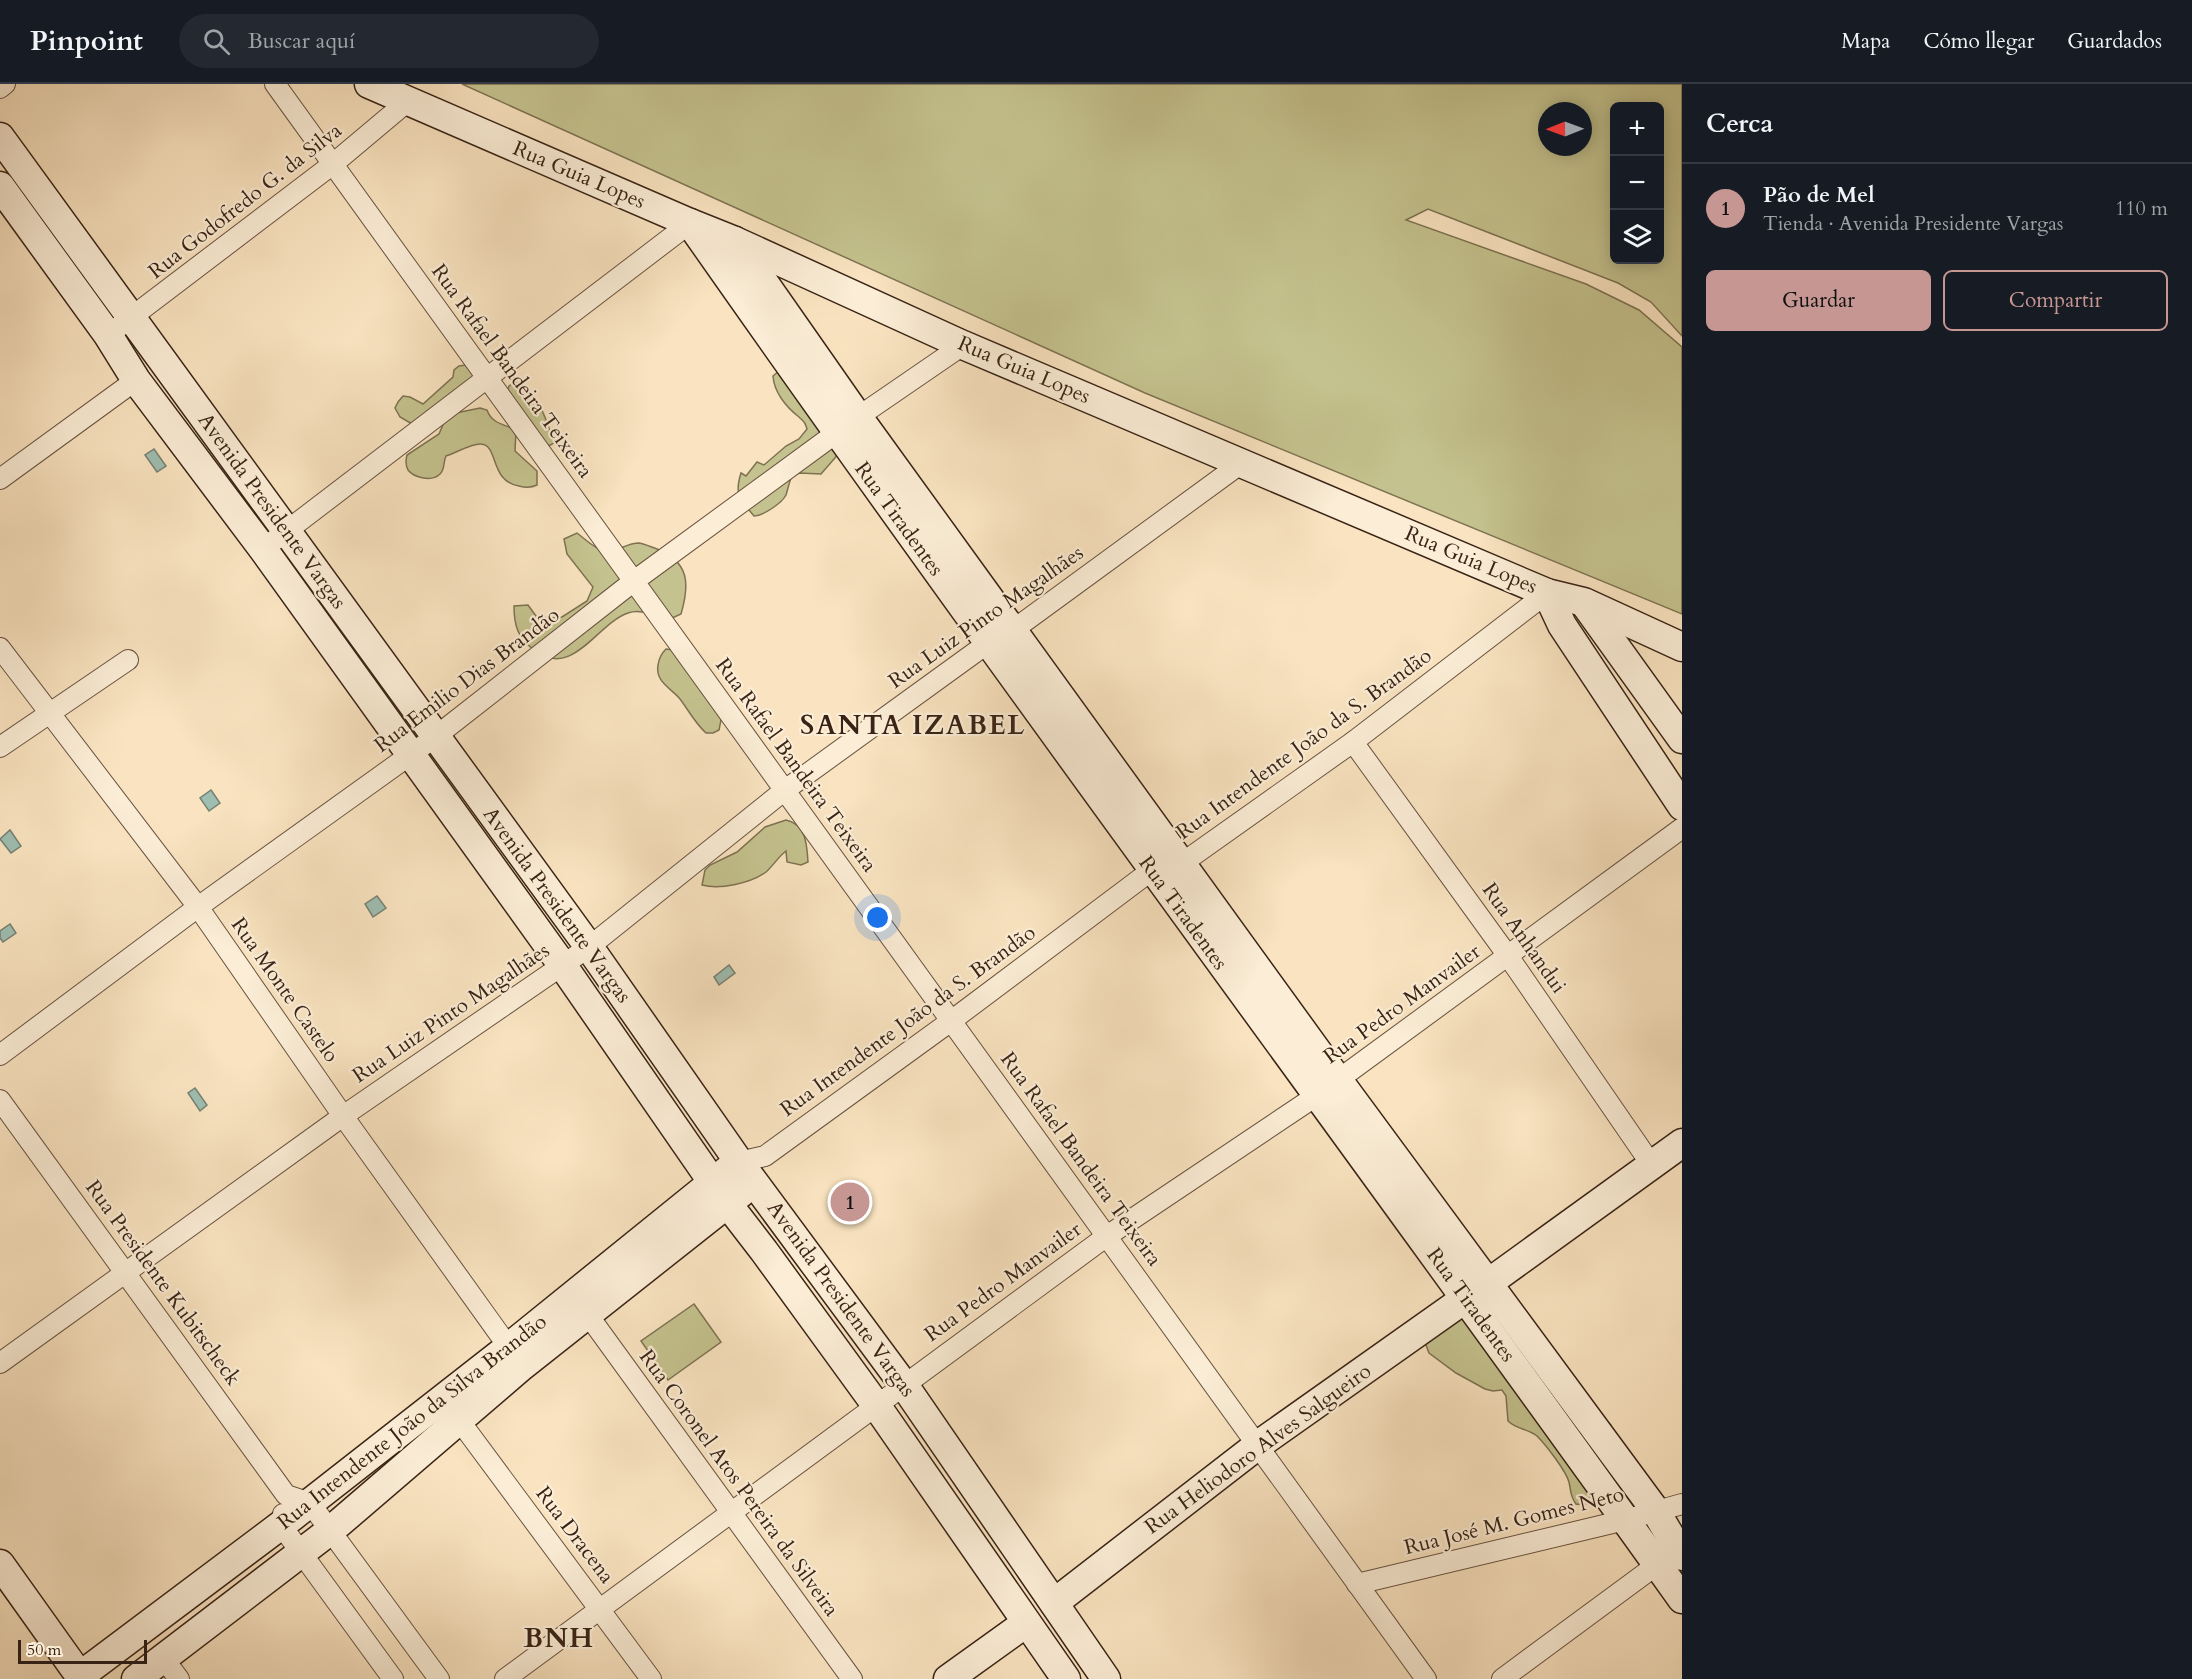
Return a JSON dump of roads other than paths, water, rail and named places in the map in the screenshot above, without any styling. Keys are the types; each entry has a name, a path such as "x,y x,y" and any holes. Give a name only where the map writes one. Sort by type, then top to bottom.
{"main road":[{"name":"Rua Guia Lopes","path":"369,84 735,241 963,345 1547,593 1584,602 1682,647"},
{"name":"Avenida Presidente Vargas","path":"0,136 435,737 753,1167 1106,1679"},
{"name":"Avenida Presidente Vargas","path":"0,186 108,335 136,380 263,549 563,966 720,1193 876,1405 1066,1679"},
{"name":"Rua Tiradentes","path":"690,223 848,425 1013,630 1181,864 1327,1088"},
{"name":"Rua Tiradentes","path":"735,241 848,425 988,643 1152,870 1327,1088 1476,1291 1625,1520 1672,1557"},
{"path":"1547,593 1562,625 1682,806"},
{"path":"1584,602 1682,739"},
{"name":"Rua Heliodoro Alves Salgueiro","path":"1054,1603 1258,1445 1682,1143"},
{"name":"Rua Intendente João da Silva Brandão","path":"136,1679 171,1668 301,1552 331,1530 459,1420 516,1356 753,1167"},
{"name":"Rua Intendente João da Silva Brandão","path":"81,1678 281,1525 298,1499 516,1356 588,1315 720,1193"},
{"name":"Rua Tiradentes","path":"1476,1291 1669,1507 1672,1557 1682,1599"},
{"path":"0,1564 81,1678"},
{"path":"948,1679 1026,1623 1023,1616 1028,1602 1041,1597 1048,1598 1054,1603"}],"street":[{"path":"0,88 5,84"},
{"name":"Rua Rafael Bandeira Teixeira","path":"275,84 1426,1679"},
{"name":"Rua Godofredo G. da Silva","path":"108,335 333,164 408,101"},
{"path":"263,549 690,223"},
{"name":"Rua Emilio Dias Brandão","path":"0,1055 198,907 435,737 634,581 848,425 963,345"},
{"path":"0,479 136,380"},
{"name":"Rua Luiz Pinto Magalhães","path":"0,1363 343,1116 563,966 785,790 988,643 1013,630 1243,462"},
{"name":"Rua Intendente João da S. Brandão","path":"753,1167 1152,870 1181,864 1353,742 1547,593"},
{"name":"Rua Monte Castelo","path":"0,648 198,907 343,1116 516,1356"},
{"path":"0,747 48,712 128,660"},
{"name":"Rua Anhandui","path":"1353,742 1508,956 1651,1164"},
{"name":"Rua Pedro Manvailer","path":"505,1679 1107,1236 1327,1088 1682,828"},
{"name":"Rua Presidente Kubitscheck","path":"0,1100 126,1273 298,1499 331,1530 439,1679"},
{"name":"Rua Coronel Atos Pereira da Silveira","path":"588,1315 852,1679"},
{"name":"Rua Dracena","path":"459,1420 651,1679"},
{"name":"Rua José M. Gomes Neto","path":"1358,1584 1625,1520 1669,1507"},
{"path":"281,1525 393,1679"},
{"path":"1502,1679 1672,1557"}],"place":[{"name":"Pão de Mel","path":"850,1202"}],"district":[{"name":"SANTA IZABEL","path":"913,725"},
{"name":"BNH","path":"559,1638"}]}
